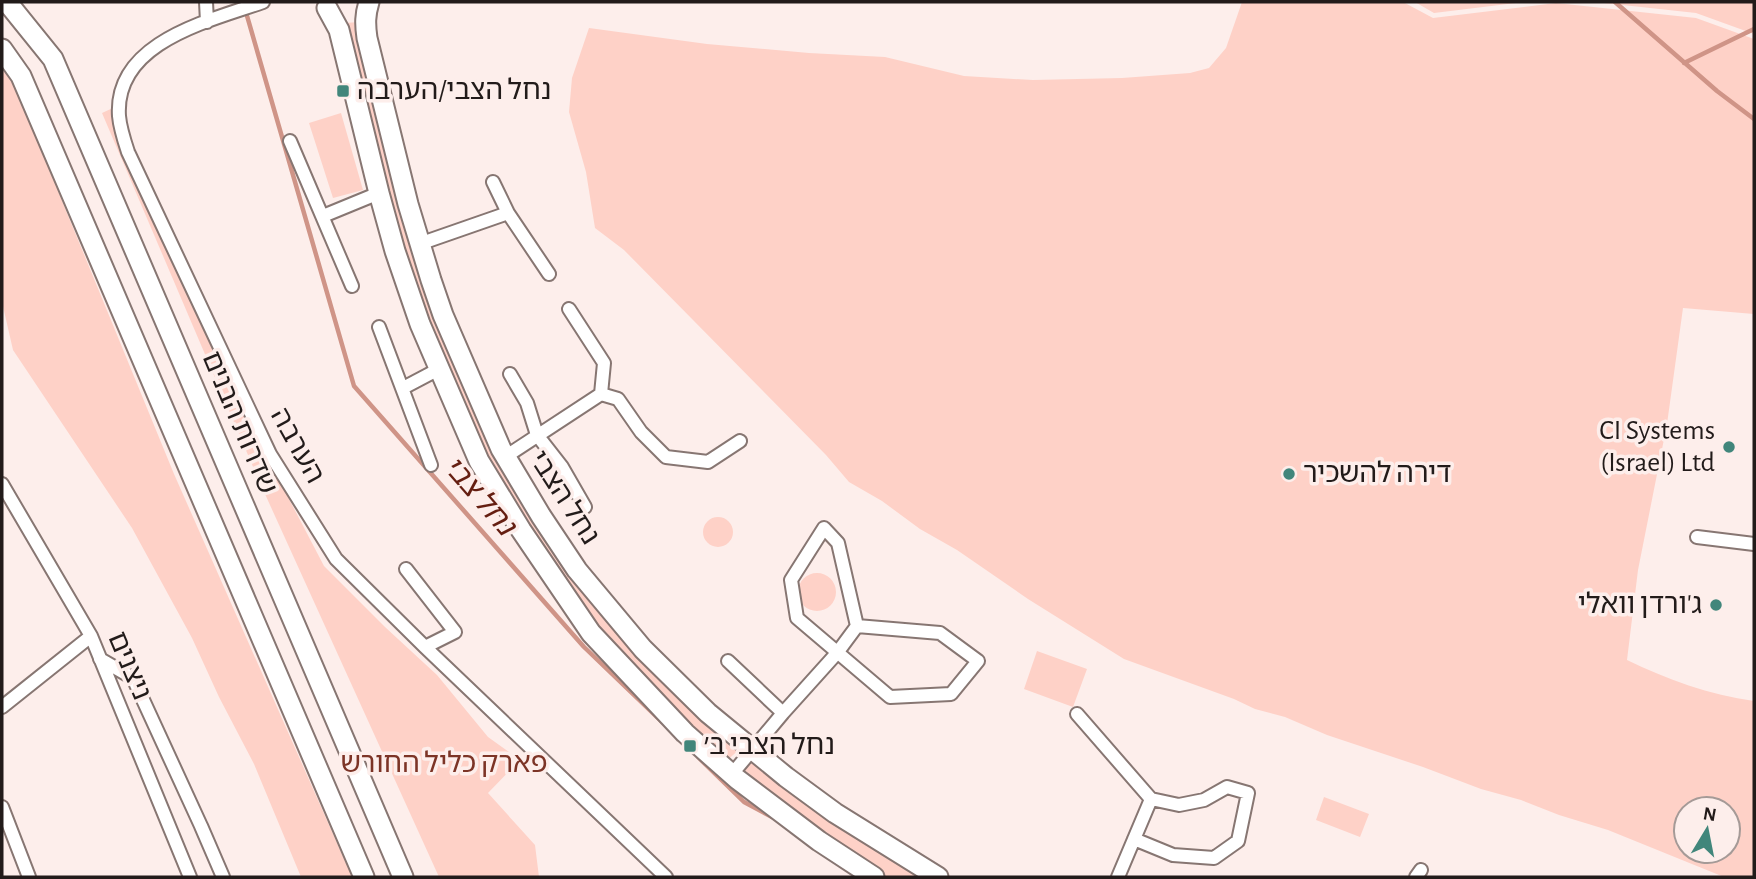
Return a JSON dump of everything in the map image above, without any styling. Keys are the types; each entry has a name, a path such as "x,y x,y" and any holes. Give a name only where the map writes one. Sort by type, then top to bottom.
{"street":[{"name":"שדרות הבנים","path":"7,2 53,59 403,877"},
{"path":"206,2 207,22"},
{"name":"הערבה","path":"263,2 166,39 149,50 134,66 120,95 119,115 128,152 270,454 336,559 666,877"},
{"path":"323,5 349,12 368,2"},
{"name":"נחל הצבי","path":"368,2 365,15 367,38 398,170 430,281 456,348 505,457 541,516 615,617 708,713 835,814 939,877"},
{"name":"נחל הצבי","path":"323,5 339,30 379,193 407,288 479,461 520,530 591,633 685,733 732,774 819,841 874,877"},
{"path":"2,49 22,76 363,877"},
{"path":"290,141 352,286"},
{"path":"493,181 508,213 549,274"},
{"path":"323,216 379,193"},
{"path":"419,244 508,213"},
{"path":"569,309 604,363 601,394"},
{"path":"379,327 431,465"},
{"path":"403,388 439,369"},
{"path":"510,374 527,403 537,435 562,467 585,507"},
{"path":"505,457 601,394 618,399 641,432 666,457 708,463 740,441"},
{"name":"ניצנים","path":"2,484 91,636 190,877"},
{"path":"732,774 837,653 857,626 838,543 824,528 791,580 797,618 837,653 890,697 951,694 978,661 940,633 857,626"},
{"path":"1697,537 1754,544"},
{"path":"406,569 455,632 425,647"},
{"path":"2,708 91,636"},
{"path":"100,659 133,678 223,877"},
{"path":"728,661 783,713"},
{"path":"1077,714 1151,799 1179,805 1204,800 1227,787 1248,793 1238,841 1214,858 1173,855 1134,839"},
{"path":"1118,877 1151,799"},
{"path":"2,807 29,877"},
{"path":"1416,877 1421,870 1424,877"}],"green space":[{"path":"1242,2 1403,2 1433,18 1556,3 1696,18 1754,39 1754,314 1683,308 1667,424 1638,570 1627,660 1689,685 1754,701 1754,877 1724,877 1694,865 1742,865 1742,795 1672,795 1672,856 1608,830 1327,735 1285,717 1255,709 1124,659 1028,599 957,550 849,482 826,455 624,250 595,228 586,172 569,112 572,78 589,28 707,44 885,57 964,76 1033,80 1122,78 1190,73 1209,68 1226,48"},
{"path":"1415,2 1524,2 1434,13"},
{"path":"1595,2 1754,2 1754,34 1696,13"},
{"path":"361,22 421,257 541,522 742,747 723,764 620,663 497,490 422,322 343,23"},
{"path":"2,69 15,86 174,474 352,877 301,877 254,764 192,638 132,528 13,350 2,302"},
{"name":"פארק כליל החורש","path":"115,107 155,210 277,476 324,566 437,675 488,737 520,760 488,793 535,845 539,877 439,877 260,483 102,113"},
{"path":"341,113 363,190 333,198 309,123"},
{"path":"718,517 729,521 733,532 729,543 718,547 707,543 703,532 707,521"},
{"path":"817,573 831,578 836,592 831,606 817,611 803,606 798,592 803,578"},
{"path":"1037,651 1087,669 1073,707 1024,689"},
{"path":"755,758 932,877 879,877 739,777"},
{"path":"1324,797 1369,814 1360,837 1316,820"}],"waterway":[{"name":"נחל צבי","path":"243,2 354,386 584,647 662,722"},
{"path":"1615,2 1717,91 1754,119"},
{"path":"1684,63 1754,29"},
{"name":"נחל צבי","path":"698,757 744,802 772,817"}],"place":[{"name":"נחל הצבי/הערבה","path":"343,91"},
{"name":"CI Systems (Israel) Ltd","path":"1729,447"},
{"name":"דירה להשכיר","path":"1289,474"},
{"name":"ג'ורדן וואלי","path":"1716,605"},
{"name":"נחל הצבי ב׳","path":"690,746"}]}
